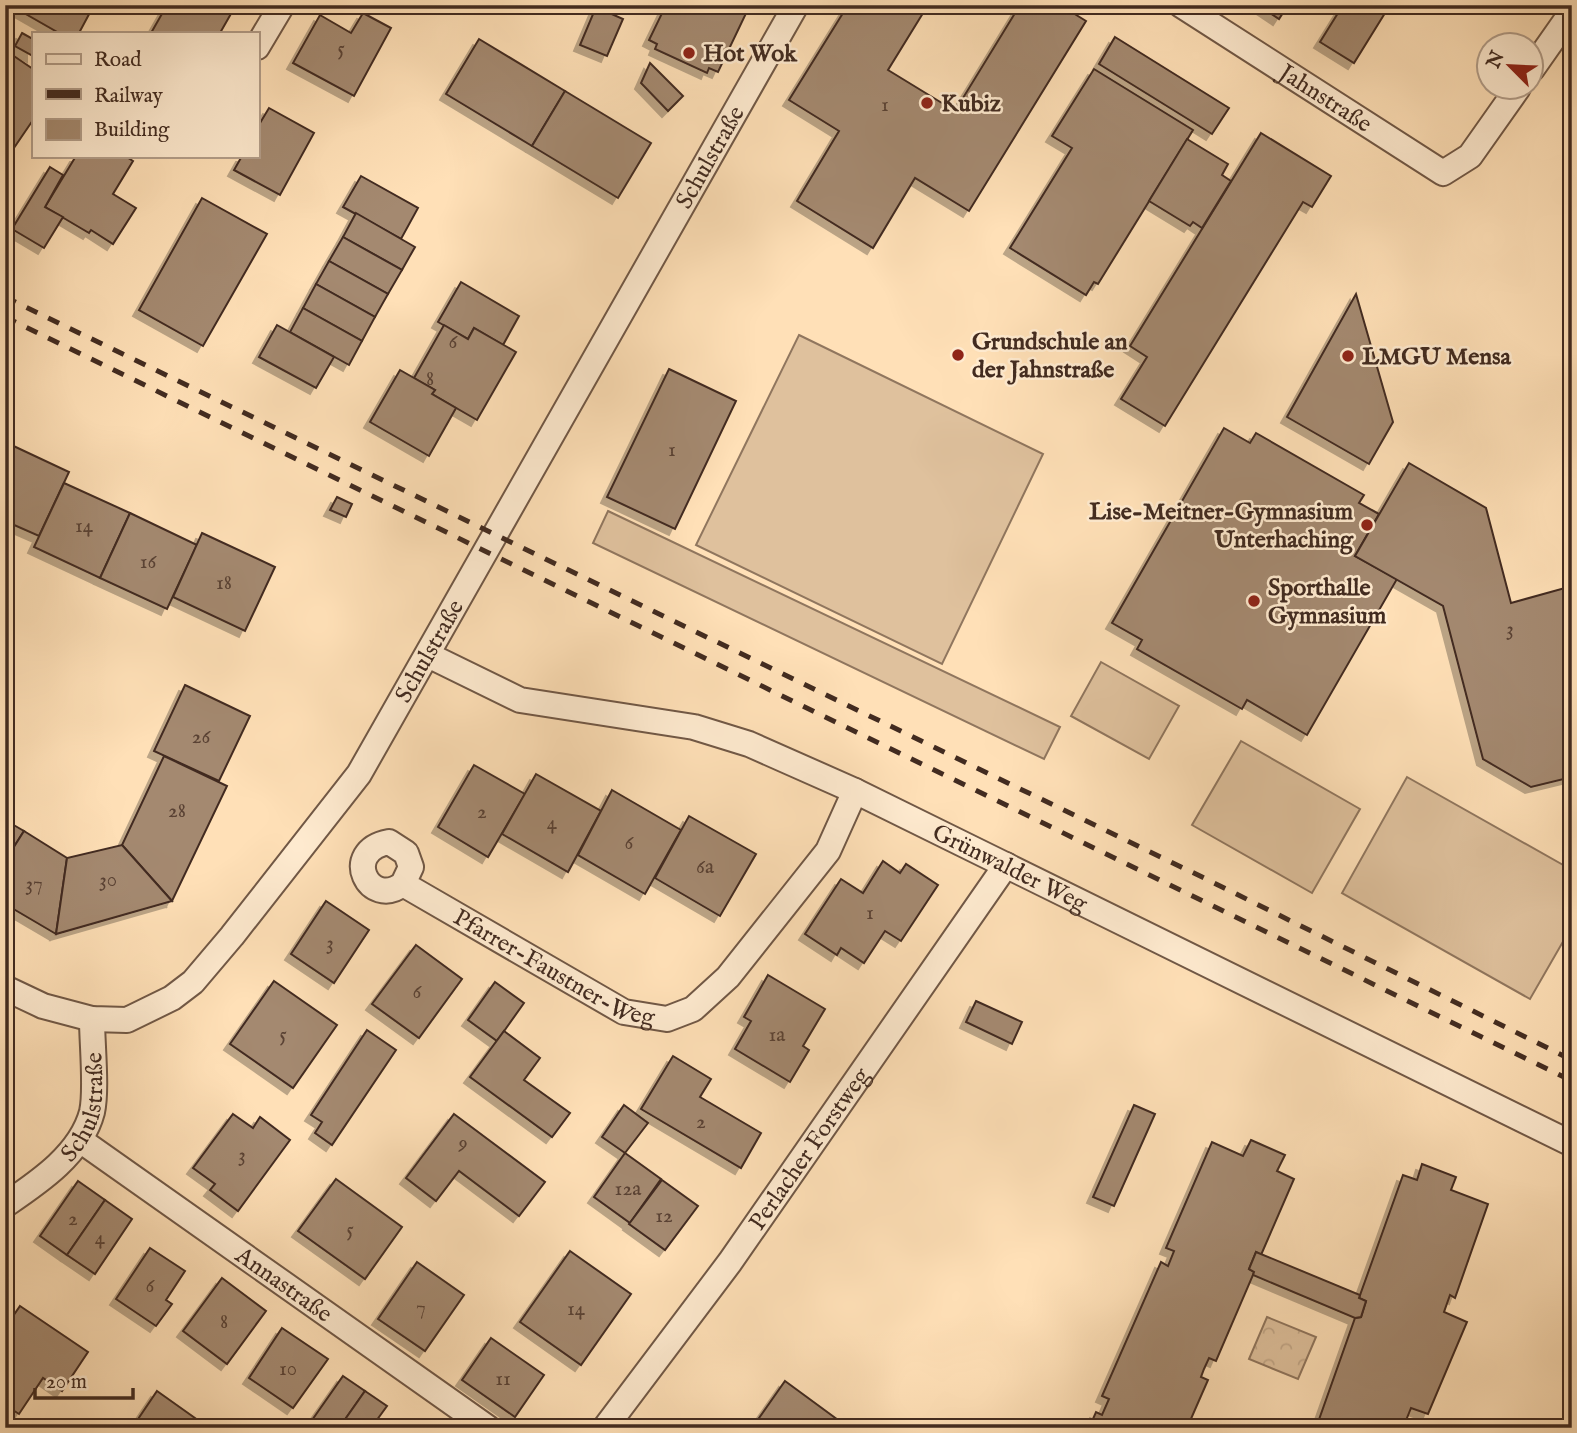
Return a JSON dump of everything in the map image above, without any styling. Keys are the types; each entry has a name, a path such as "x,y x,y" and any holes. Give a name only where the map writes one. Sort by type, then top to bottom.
{"street":[{"path":"259,44 282,5"},
{"name":"Schulstraße","path":"5,1205 41,1180 80,1140 92,1110 92,1019 127,1020 172,998 193,982 359,774 796,5"},
{"name":"Jahnstraße","path":"1181,5 1443,173 1470,156 1508,102"},
{"path":"1546,48 1572,12"},
{"name":"Grünwalder Weg","path":"428,655 520,700 694,727 749,744 855,791 1572,1144"},
{"name":"Pfarrer-Faustner-Weg","path":"403,884 624,1013 667,1019 693,1009 728,977 828,851 855,791"},
{"name":"Perlacher Forstweg","path":"605,1428 730,1262 1006,865"},
{"path":"5,988 56,1010 92,1019"},
{"name":"Annastraße","path":"80,1140 488,1428"}],"green space":[{"path":"799,335 1043,454 942,664 696,545"},
{"path":"608,511 1060,727 1044,759 593,543"},
{"path":"1101,662 1179,706 1149,759 1071,716"},
{"path":"1241,741 1360,809 1312,893 1192,825"},
{"path":"1407,777 1572,870 1572,926 1530,999 1342,893"},
{"path":"1267,1317 1316,1337 1298,1379 1249,1359"}],"building":[{"path":"10,5 94,5 80,32 57,32"},
{"path":"167,5 236,5 221,32 152,32"},
{"path":"666,5 750,5 718,72 709,68 707,73 655,49 657,44 649,40"},
{"path":"848,5 928,5 888,70 955,111 1020,5 1060,5 1086,21 969,211 915,178 873,248 797,201 839,131 789,100"},
{"path":"1258,5 1288,5 1279,19"},
{"path":"1343,5 1390,5 1354,63 1320,42"},
{"path":"596,7 623,19 607,56 580,45"},
{"path":"363,13 391,28 354,96 293,63 320,15 351,33"},
{"path":"22,33 32,38 32,55 15,46"},
{"path":"1115,37 1229,108 1212,134 1099,64"},
{"path":"479,39 565,91 532,146 446,94"},
{"path":"5,50 32,68 32,121 5,161"},
{"path":"650,63 683,96 668,111 641,83"},
{"path":"1094,69 1193,130 1098,284 1094,282 1086,295 1010,248 1072,148 1052,136"},
{"path":"565,91 651,143 618,198 532,146"},
{"path":"269,108 314,133 280,195 234,170 241,158 259,158 259,125"},
{"path":"1261,133 1331,176 1312,207 1303,202 1165,426 1121,399 1147,357 1130,346"},
{"path":"1187,139 1228,164 1222,175 1231,181 1202,228 1193,222 1190,226 1149,201"},
{"path":"75,158 128,158 133,161 113,194 136,208 113,244 45,207"},
{"path":"50,167 63,175 45,207 63,217 44,248 12,229"},
{"path":"361,176 418,208 401,239 343,207"},
{"path":"202,198 267,234 203,346 139,310"},
{"path":"356,213 415,247 402,270 343,237"},
{"path":"343,237 402,270 388,294 329,261"},
{"path":"329,261 388,294 375,317 316,284"},
{"path":"461,282 519,316 503,345 474,328 468,339 438,322"},
{"path":"316,284 375,317 362,341 303,308"},
{"name":"LMGU Mensa","path":"1356,294 1393,422 1369,464 1287,417"},
{"path":"303,308 362,341 349,365 290,332"},
{"path":"277,325 334,357 316,388 259,357"},
{"path":"444,325 468,339 474,328 516,352 477,420 432,394 435,390 414,378"},
{"path":"669,369 736,401 675,529 607,497"},
{"path":"400,370 435,390 432,394 456,408 429,456 370,422"},
{"name":"Sporthalle Gymnasium","path":"1224,428 1250,443 1256,433 1364,495 1359,503 1379,514 1355,556 1397,579 1307,735 1247,700 1242,709 1137,649 1142,640 1112,623"},
{"path":"5,442 69,472 39,536 5,521"},
{"path":"1409,463 1486,508 1511,603 1572,586 1572,777 1531,787 1483,759 1443,606 1355,556"},
{"path":"64,483 130,513 100,578 34,547"},
{"path":"337,497 352,504 346,517 330,510"},
{"path":"130,513 197,545 167,609 100,578"},
{"path":"202,533 275,567 245,631 173,597"},
{"path":"185,685 250,716 219,781 154,751"},
{"path":"164,756 227,786 172,901 122,845"},
{"path":"474,765 525,794 488,857 438,827"},
{"path":"536,774 601,811 568,872 502,834"},
{"path":"612,790 681,830 645,894 578,855"},
{"path":"689,816 756,854 720,916 655,878"},
{"path":"5,820 24,831 5,861"},
{"path":"24,831 67,858 56,934 5,904 5,861"},
{"path":"122,845 172,901 56,934 67,858"},
{"path":"883,861 900,873 906,864 938,885 901,941 885,931 864,963 841,948 837,955 805,934 841,879 863,893"},
{"path":"326,901 369,930 334,983 291,954"},
{"path":"416,945 462,979 419,1038 372,1004"},
{"path":"768,975 825,1009 803,1046 809,1050 790,1082 735,1049 751,1021 744,1017"},
{"path":"274,981 337,1025 293,1088 230,1044"},
{"path":"495,982 524,1003 497,1041 468,1020"},
{"path":"976,1001 1022,1022 1012,1044 966,1022"},
{"path":"367,1030 396,1050 332,1145 315,1133 322,1122 311,1115"},
{"path":"504,1031 540,1058 524,1080 570,1113 552,1137 470,1077"},
{"path":"673,1056 711,1079 700,1097 761,1133 741,1168 641,1109"},
{"path":"624,1105 648,1123 625,1153 602,1137"},
{"path":"1134,1105 1155,1114 1114,1206 1093,1197"},
{"path":"233,1114 253,1128 260,1117 290,1140 238,1211 210,1190 215,1184 193,1168"},
{"path":"454,1114 545,1182 519,1216 459,1171 436,1201 406,1178"},
{"path":"1251,1140 1285,1155 1277,1171 1294,1179 1261,1255 1256,1252 1249,1269 1254,1272 1253,1275 1216,1361 1209,1358 1204,1369 1201,1377 1208,1380 1187,1428 1089,1428 1096,1412 1102,1415 1109,1399 1102,1396 1161,1262 1168,1266 1174,1251 1166,1248 1212,1142 1243,1156"},
{"path":"625,1153 661,1179 630,1223 594,1197"},
{"path":"1422,1164 1456,1177 1451,1190 1488,1204 1455,1298 1450,1295 1444,1312 1467,1322 1428,1414 1411,1408 1405,1423 1414,1428 1316,1428 1355,1318 1361,1317 1366,1301 1359,1298 1403,1175 1417,1180"},
{"path":"336,1179 402,1227 365,1279 298,1231"},
{"path":"662,1180 698,1206 665,1250 629,1224"},
{"path":"78,1181 105,1200 67,1255 40,1236"},
{"path":"105,1200 132,1219 95,1274 67,1255"},
{"path":"150,1248 185,1271 166,1300 172,1304 156,1326 116,1299"},
{"path":"570,1251 631,1294 581,1365 520,1322"},
{"path":"1256,1252 1360,1295 1359,1298 1366,1301 1361,1317 1355,1318 1253,1275 1254,1272 1249,1269"},
{"path":"417,1262 464,1295 425,1351 378,1319"},
{"path":"222,1278 266,1311 227,1364 183,1331"},
{"path":"20,1306 88,1352 62,1391 43,1378 19,1414 5,1405 5,1320 9,1322"},
{"path":"282,1328 328,1359 293,1408 249,1378"},
{"path":"491,1338 544,1375 515,1417 462,1380"},
{"path":"343,1376 365,1391 339,1428 317,1428 310,1423"},
{"path":"785,1381 849,1428 752,1428"},
{"path":"157,1391 209,1428 132,1428"},
{"path":"365,1391 387,1406 371,1428 339,1428"}],"railway":[{"path":"5,297 1204,878 1572,1060"},
{"path":"5,317 1572,1081"}],"place":[{"name":"Hot Wok","path":"689,53"},
{"name":"Kubiz","path":"927,103"},
{"name":"Grundschule an der Jahnstraße","path":"958,355"},
{"name":"LMGU Mensa","path":"1348,356"},
{"name":"Lise-Meitner-Gymnasium Unterhaching","path":"1367,525"},
{"name":"Sporthalle Gymnasium","path":"1254,601"}]}
